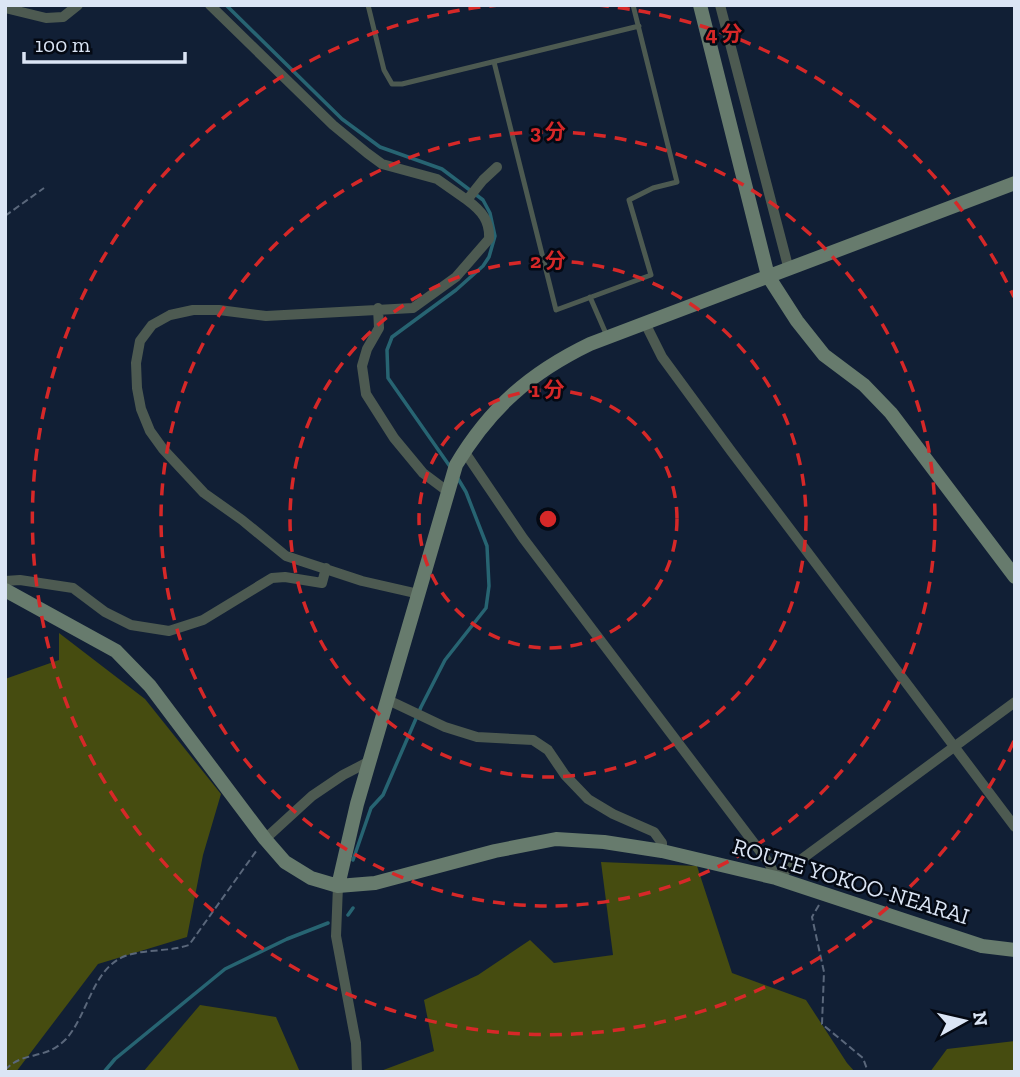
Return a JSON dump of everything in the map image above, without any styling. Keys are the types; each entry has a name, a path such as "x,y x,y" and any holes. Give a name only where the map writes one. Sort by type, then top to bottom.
{"street":[{"path":"5,8 46,18 63,17 78,5"},
{"path":"210,5 333,125 367,153 383,164 437,178 469,198 489,228 489,239 456,277 413,308 265,316 219,310 193,310 170,314 152,325 140,341 136,363 136,388 146,420 163,449 204,494 243,520 286,556 362,581 419,594"},
{"path":"700,5 768,276 797,321 824,355 864,384 891,413 1015,578"},
{"path":"720,5 789,270"},
{"path":"469,198 497,167"},
{"path":"357,1072 356,1043 336,936 338,887 357,804 447,491 456,466 472,438 514,392 562,358 645,323 1014,183"},
{"path":"378,309 379,328 367,349 362,366 366,394 394,438 423,473 447,491"},
{"path":"645,323 662,356 1015,827"},
{"path":"464,451 523,538 769,863 776,878 1015,702"},
{"path":"5,581 20,580 74,588 105,612 131,625 169,631 203,620 272,578 285,577 322,583 326,568"},
{"name":"ROUTE YOKOO-NEARAI","path":"5,590 116,651 150,686 265,839 285,862 311,878 338,887 375,883 556,839 604,842 662,851 776,878 982,946 1015,950"},
{"path":"388,700 445,727 477,737 533,740 548,750 565,775 588,799 613,814 654,832 662,843 662,851"},
{"path":"265,839 312,796 370,761"}],"lane":[{"path":"368,5 384,70 392,83 402,84 639,26"},
{"path":"494,62 556,310 651,275 629,200 653,188 677,182 634,5"},
{"path":"590,297 607,338"}],"path":[{"path":"5,216 44,188"},
{"path":"5,1070 14,1060 48,1053 66,1038 104,972 125,956 189,945 265,839"},
{"path":"832,895 812,917 824,972 822,1024 863,1058 868,1072"}],"green space":[{"path":"59,633 145,699 221,794 203,855 187,937 98,964 16,1072 5,1072 5,679 59,660"},
{"path":"601,862 697,866 732,973 806,1000 855,1072 378,1072 434,1051 424,1000 478,975 530,940 554,963 613,955"},
{"path":"200,1005 276,1017 300,1072 143,1072"},
{"path":"1015,1041 1015,1072 930,1072 947,1049"}],"waterway":[{"path":"226,5 342,119 380,147 442,169 483,200 490,213 495,236 489,257 483,266 456,290 392,337 387,350 388,378 451,468"},
{"path":"353,860 371,808 383,795 421,707 445,660 486,608 489,586 487,546 466,492 457,477"},
{"path":"348,915 353,908"},
{"path":"104,1072 115,1059 225,969 287,939 328,923"}]}
